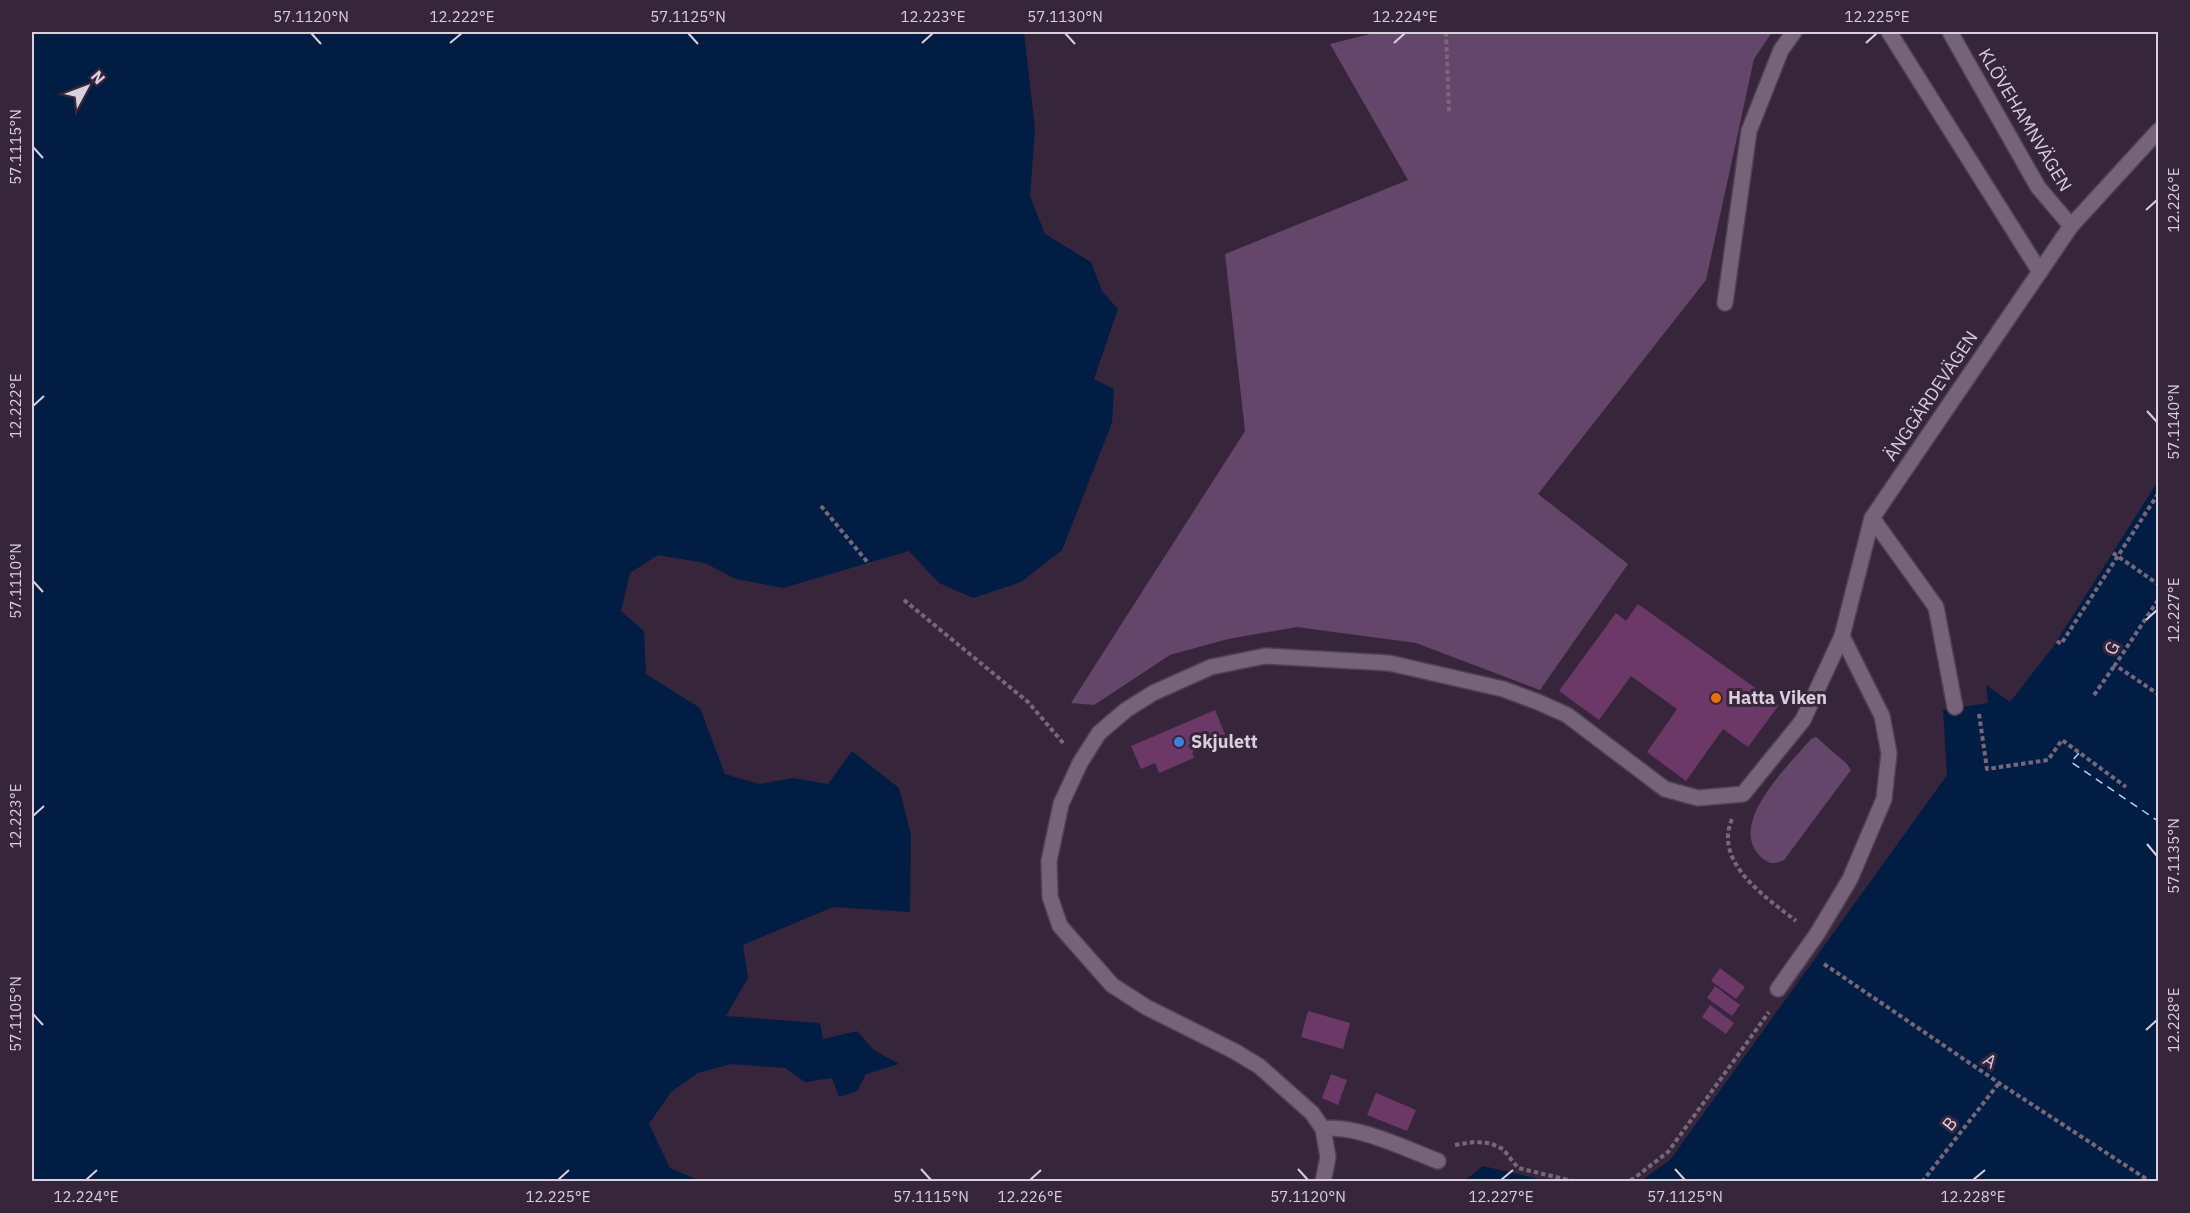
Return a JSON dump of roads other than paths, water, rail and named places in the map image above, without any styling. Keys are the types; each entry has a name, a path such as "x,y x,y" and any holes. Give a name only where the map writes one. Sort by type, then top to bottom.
{"street":[{"path":"1725,303 1749,131 1781,50 1794,32"},
{"path":"1888,32 2040,272"},
{"name":"KLÖVEHAMNVÄGEN","path":"1950,32 2038,187 2071,226"},
{"name":"ÄNGGÄRDEVÄGEN","path":"1323,1128 1312,1113 1259,1066 1146,1007 1112,986 1060,926 1050,897 1049,861 1061,804 1080,763 1099,733 1126,710 1153,693 1211,667 1265,656 1389,663 1503,689 1567,715 1665,789 1698,798 1743,794 1803,720 1842,636 1872,518 2071,226 2158,131"},
{"path":"1872,518 1936,607 1955,707"},
{"path":"1778,989 1817,934 1850,879 1884,799 1889,753 1882,716 1842,636"},
{"path":"1323,1182 1328,1156 1323,1128 1335,1127 1355,1131 1438,1161"}],"water":[{"path":"32,32 1024,32 1035,129 1030,196 1045,234 1091,262 1102,291 1118,309 1094,379 1114,389 1112,423 1062,550 1021,582 973,598 939,583 909,551 783,588 736,579 705,563 658,555 630,573 621,611 644,631 646,674 700,708 725,774 759,784 793,778 828,784 852,751 899,788 911,835 910,912 833,907 743,945 748,978 726,1016 820,1023 823,1039 857,1031 874,1050 899,1064 866,1074 857,1091 839,1097 832,1078 805,1082 785,1068 731,1064 698,1073 671,1092 649,1124 670,1168 701,1181 32,1181"},
{"path":"2158,481 2158,1181 1639,1182 1670,1160 1947,775 1943,710 1988,703 1986,685 2010,702 2053,647"},
{"path":"1483,1166 1548,1181 1464,1181"}],"place":[{"name":"Hatta Viken","path":"1716,698"},
{"name":"Skjulett","path":"1179,742"}]}
